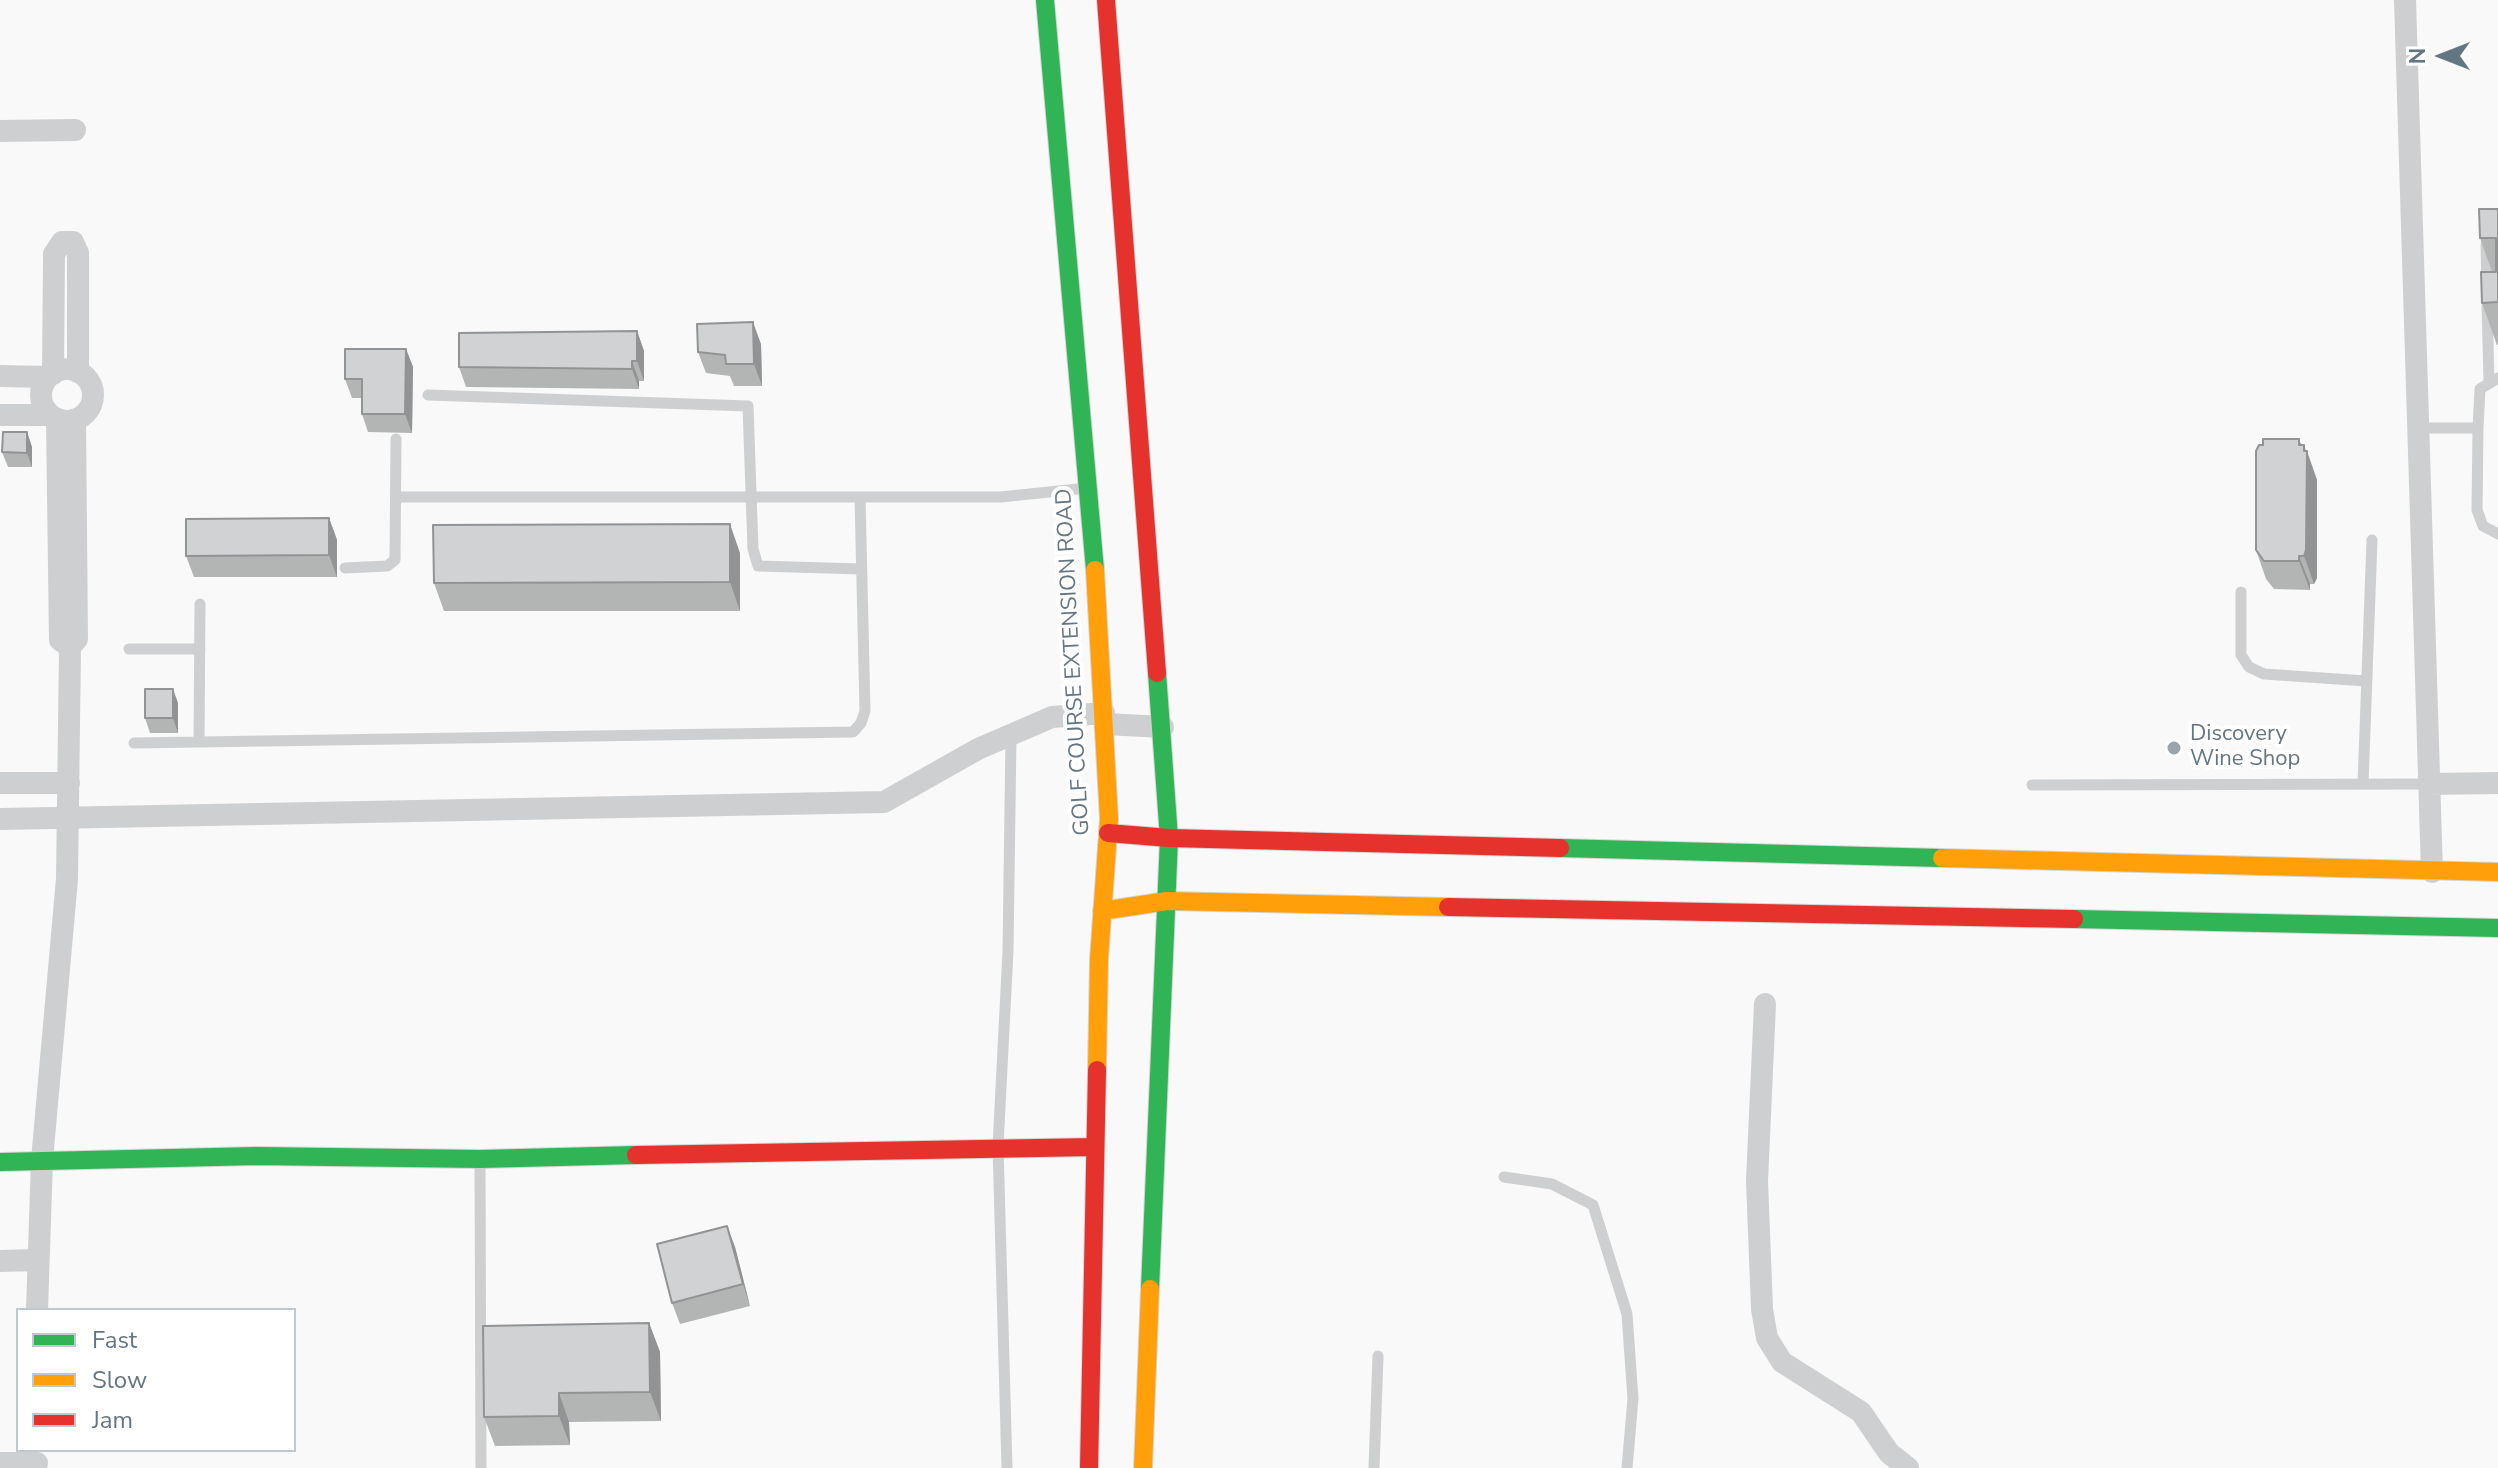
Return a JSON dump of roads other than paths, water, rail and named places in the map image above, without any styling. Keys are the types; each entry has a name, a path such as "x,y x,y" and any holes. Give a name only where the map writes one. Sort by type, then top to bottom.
{"street":[{"name":"GOLF COURSE EXTENSION ROAD","path":"1045,0 1090,487 1108,833 1102,911 1089,1468"},
{"path":"1106,0 1169,838 1143,1468"},
{"path":"2405,0 2432,872"},
{"path":"0,131 75,130"},
{"path":"60,418 44,408 41,392 50,376 54,254 62,242 73,242 78,253 78,372"},
{"path":"0,376 50,376 62,370 78,372 86,377 93,393 88,410 60,418 0,415"},
{"path":"37,1308 42,1160 55,982 67,879 70,647 77,639 60,418"},
{"path":"0,819 884,802 978,749 1052,717 1104,718 1163,727"},
{"path":"0,783 69,783"},
{"path":"2429,784 2498,783"},
{"path":"1108,833 1169,838 2498,872"},
{"path":"1102,911 1167,901 2498,928"},
{"path":"1765,1004 1757,1181 1762,1309 1767,1338 1782,1362 1861,1412 1889,1453 1908,1468"},
{"path":"0,1162 318,1156 480,1159 998,1146 1095,1147"},
{"path":"0,1261 37,1260"},
{"path":"0,1463 37,1460"}],"lane":[{"path":"2498,226 2493,226 2486,245 2493,380 2480,389 2477,510 2483,526 2498,534"},
{"path":"428,395 745,404 751,417 753,549 758,566 861,569"},
{"path":"2418,428 2478,428"},
{"path":"345,568 392,564 397,554 396,439"},
{"path":"396,497 1001,497 1090,487"},
{"path":"134,743 853,732 861,723 865,711 860,497"},
{"path":"2363,784 2372,540"},
{"path":"2241,592 2241,655 2249,667 2264,674 2366,681"},
{"path":"199,742 200,604"},
{"path":"129,649 200,649"},
{"path":"1007,1468 998,1146 1008,951 1011,736"},
{"path":"2032,785 2429,784"},
{"path":"480,1159 481,1468"},
{"path":"1504,1177 1552,1184 1593,1205 1627,1314 1633,1399 1627,1468"},
{"path":"1374,1468 1378,1356"}],"place":[{"name":"Discovery Wine Shop","path":"2174,748"}]}
